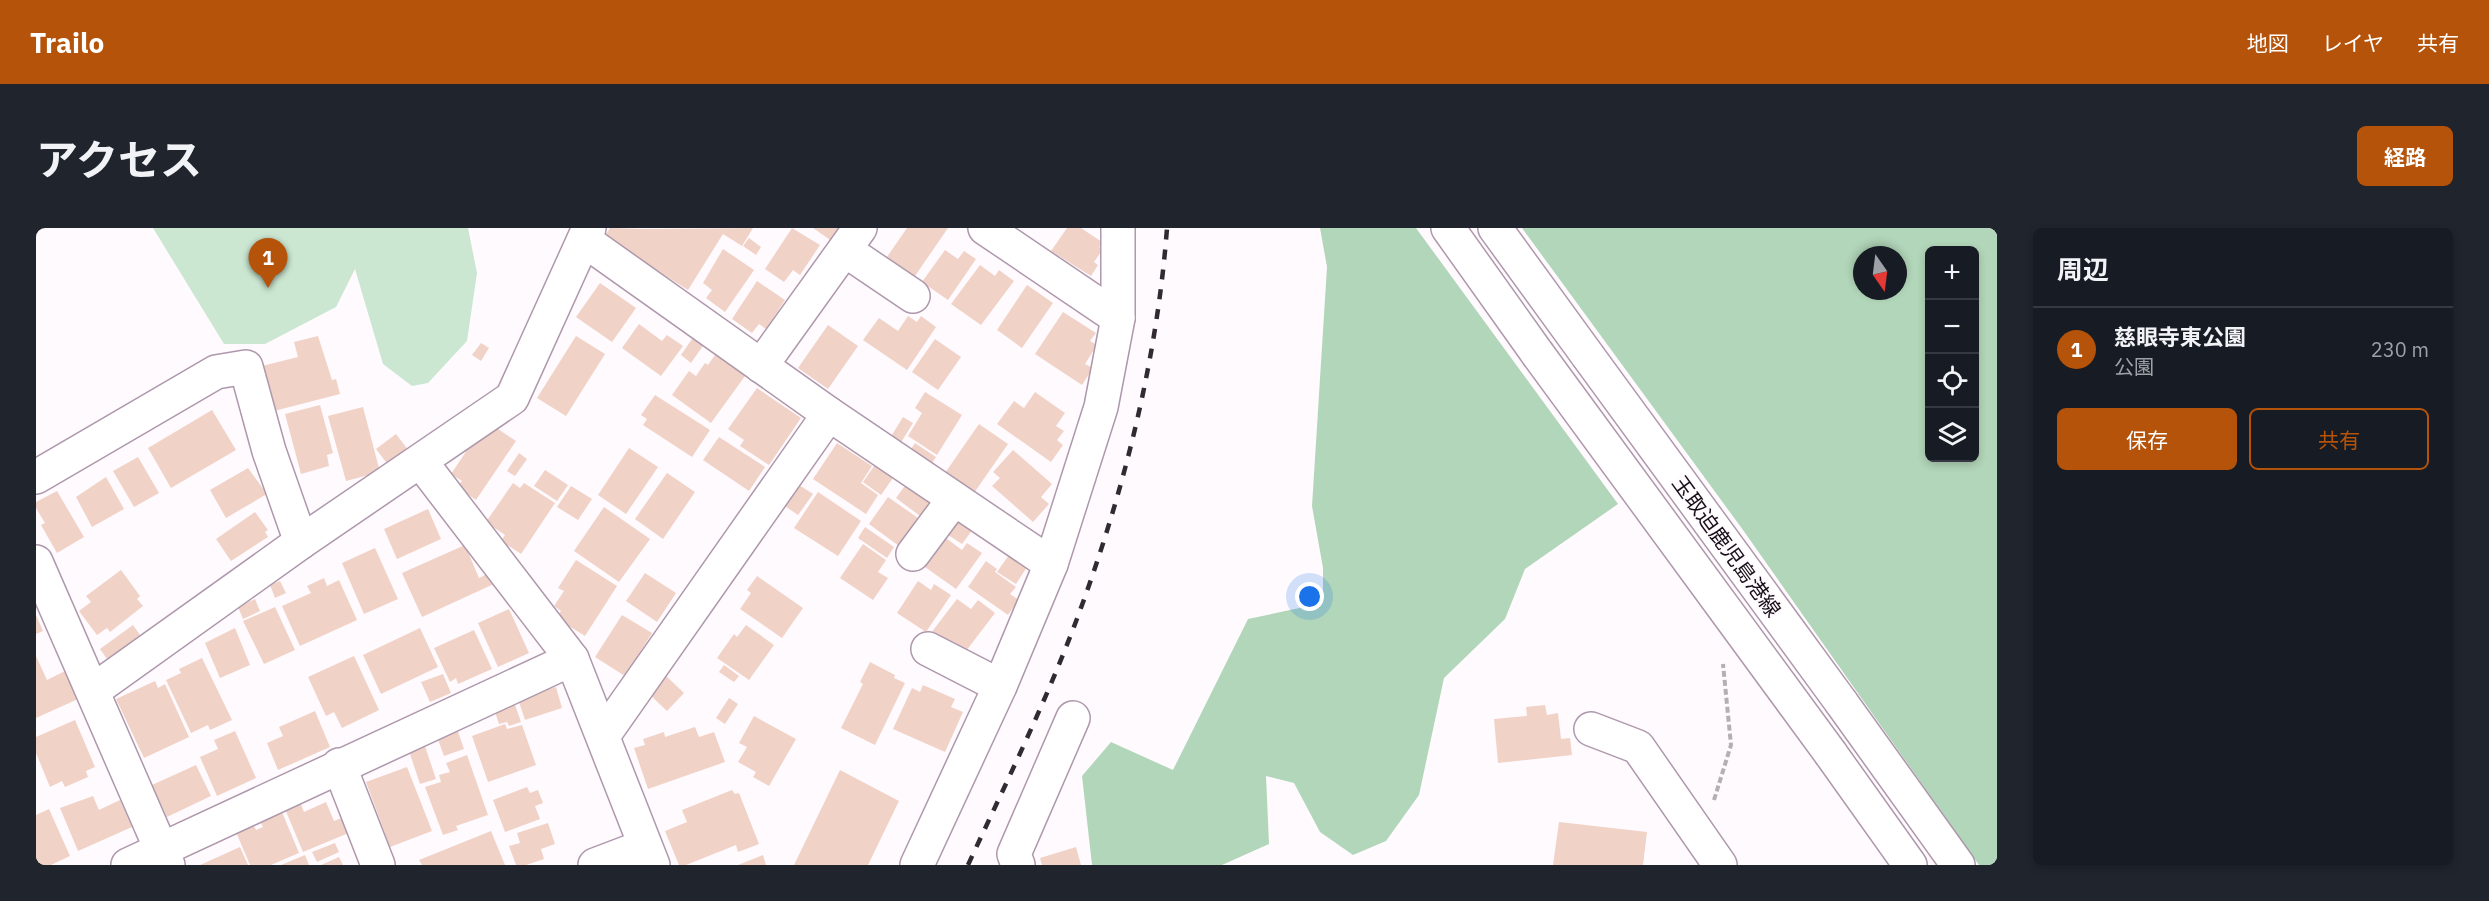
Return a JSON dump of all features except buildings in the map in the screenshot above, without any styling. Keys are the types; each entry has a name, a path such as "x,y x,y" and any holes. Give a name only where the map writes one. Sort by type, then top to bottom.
{"street":[{"path":"985,228 1118,318"},
{"path":"917,865 1000,686 1051,564 1101,407 1118,318 1118,228"},
{"name":"玉取迫鹿児島港線","path":"1448,228 1831,753 1910,865"},
{"name":"玉取迫鹿児島港線","path":"1495,228 1842,702 1958,865"},
{"path":"94,690 301,542 512,398 587,234 761,366 1051,564"},
{"path":"761,366 853,239 912,296"},
{"path":"36,477 216,372 246,367 269,451 301,542"},
{"path":"603,736 829,414"},
{"path":"420,462 572,658 649,855 595,865"},
{"path":"913,554 954,499"},
{"path":"36,562 94,690 164,857"},
{"path":"928,649 1000,686"},
{"path":"128,865 164,857 339,765 572,658"},
{"path":"1018,865 1014,854 1073,718"},
{"path":"1591,729 1638,747 1720,865"},
{"path":"339,765 378,865"}],"green space":[{"path":"153,228 468,228 477,273 467,341 428,383 412,386 383,364 355,269 336,307 265,344 224,344"},
{"path":"1320,228 1416,228 1618,504 1525,569 1505,619 1444,678 1419,795 1386,841 1353,855 1320,832 1294,783 1266,776 1269,844 1222,865 1092,865 1082,776 1111,742 1173,770 1248,619 1323,603 1323,568 1312,506 1327,267"},
{"path":"1522,228 1997,228 1997,865 1979,865 1743,530"}],"railway":[{"path":"968,865 1063,655 1108,528 1146,379 1155,329 1167,228"}],"place":[{"name":"慈眼寺東公園","path":"268,288"}]}
